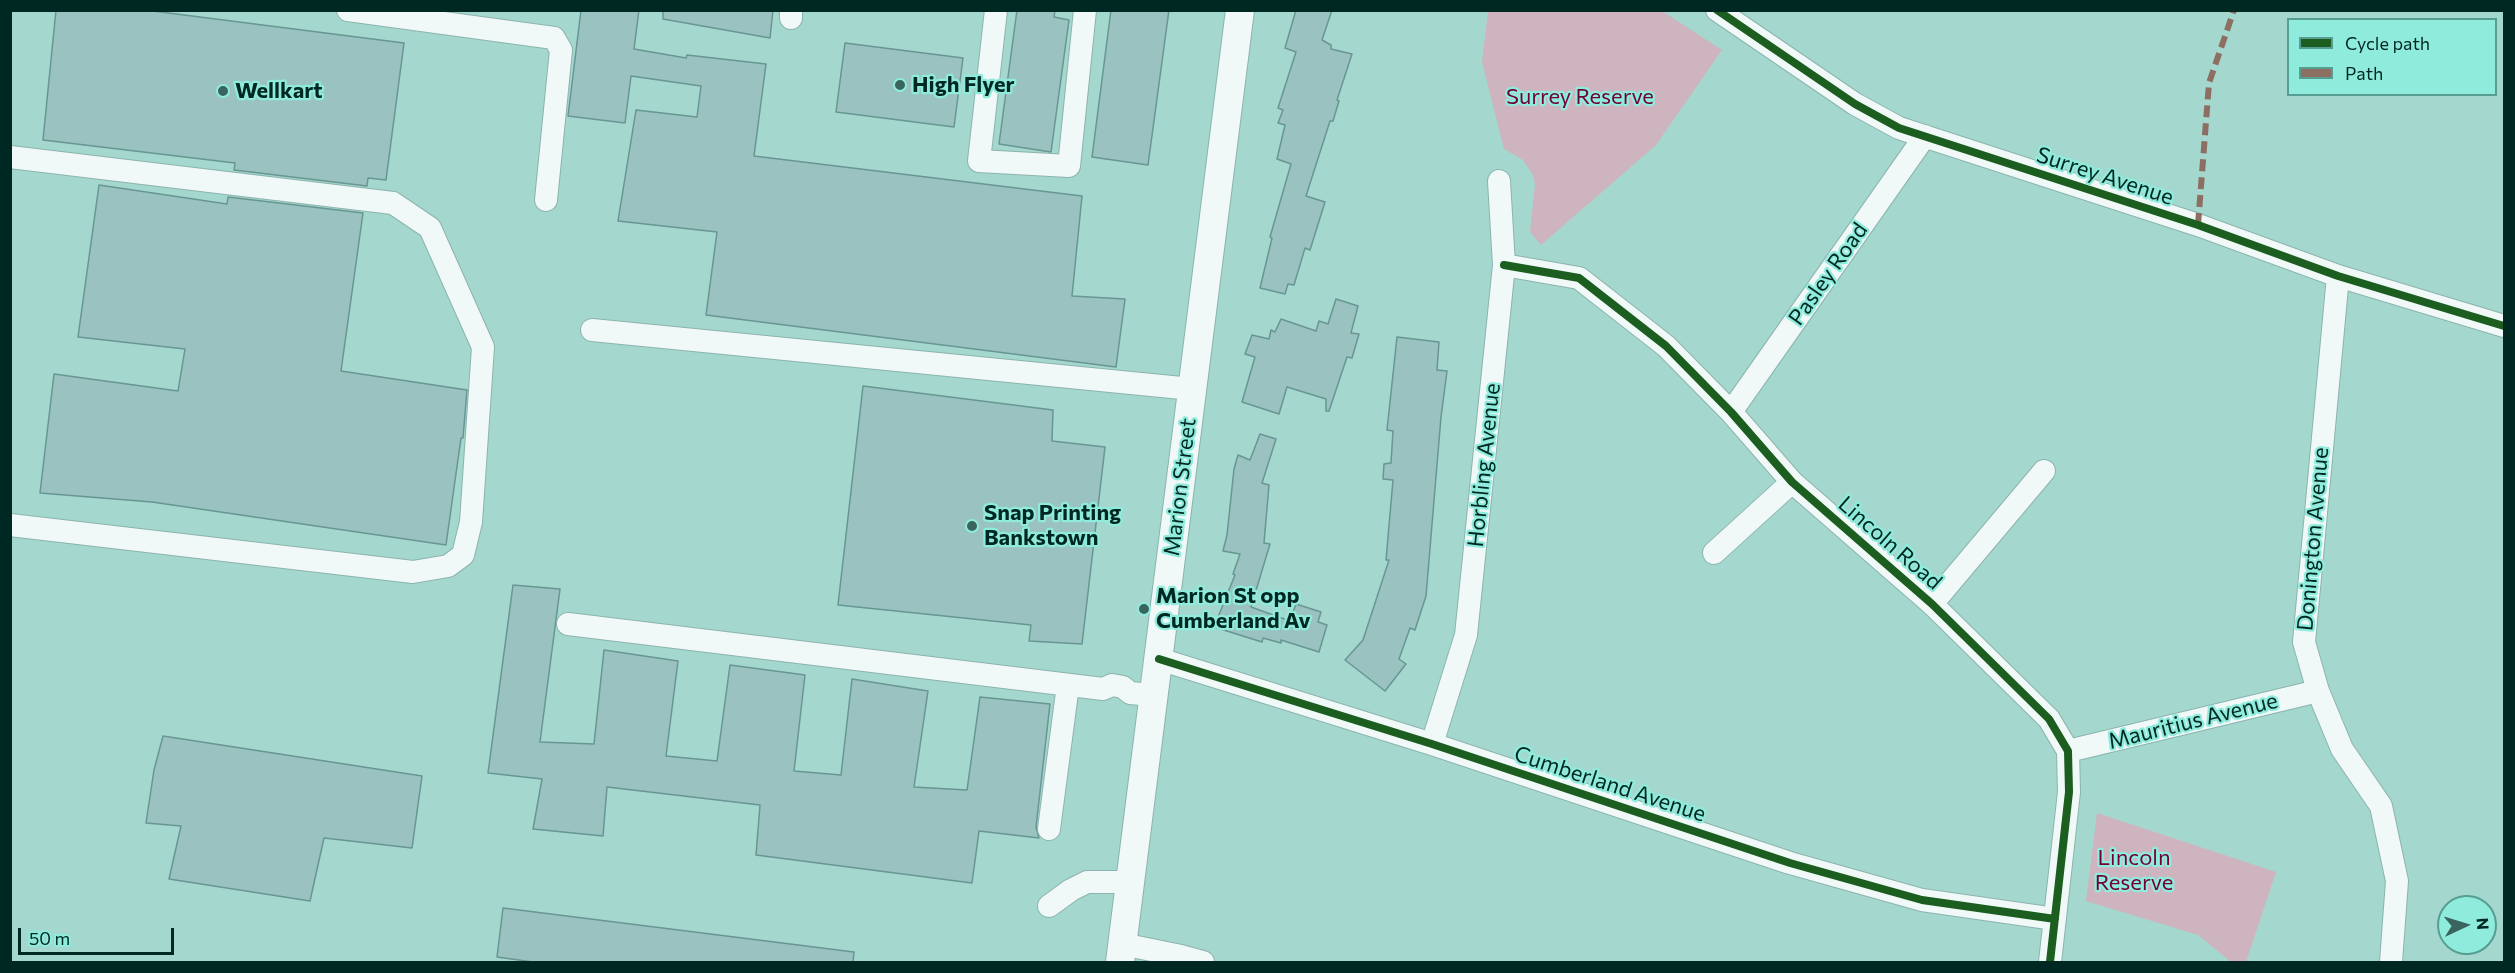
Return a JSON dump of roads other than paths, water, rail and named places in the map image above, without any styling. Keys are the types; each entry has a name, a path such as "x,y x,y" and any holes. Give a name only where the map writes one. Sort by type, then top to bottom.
{"main road":[{"name":"Marion Street","path":"1121,953 1129,882 1142,694 1159,659 1239,10"}],"street":[{"path":"348,10 554,38 561,50 546,201"},
{"path":"996,10 979,161 1069,166 1085,10"},
{"name":"Surrey Avenue","path":"1717,10 1855,104 1899,128 2198,225 2338,276 2505,326"},
{"name":"Pasley Road","path":"1731,412 1925,136"},
{"path":"10,157 393,203 430,228 483,347 471,522 463,555 448,566 413,572 10,525"},
{"name":"Horbling Avenue","path":"1432,744 1466,635 1504,265 1498,181"},
{"name":"Lincoln Road","path":"1504,265 1579,278 1666,346 1731,412 1792,482 1932,604 2049,719 2068,751 2069,792 2050,963"},
{"name":"Donington Avenue","path":"2338,276 2304,642 2318,691 2342,749 2381,806 2397,881 2391,963"},
{"path":"592,330 1192,389"},
{"path":"1932,604 2044,471"},
{"path":"1714,553 1792,482"},
{"path":"568,624 1103,689 1112,685 1142,694"},
{"name":"Cumberland Avenue","path":"1159,659 1432,744 1790,863 1922,900 2055,919"},
{"path":"1049,829 1068,685"},
{"name":"Mauritius Avenue","path":"2068,751 2318,691"},
{"path":"1049,906 1087,882 1129,882"},
{"path":"1121,953 1181,956 1203,963"}],"place":[{"name":"High Flyer","path":"900,85"},
{"name":"Wellkart","path":"223,91"},
{"name":"Snap Printing Bankstown","path":"972,526"},
{"name":"Marion St opp Cumberland Av","path":"1144,609"}],"park label":[{"name":"Surrey Reserve","path":"1580,97"},
{"name":"Lincoln Reserve","path":"2134,870"}]}
